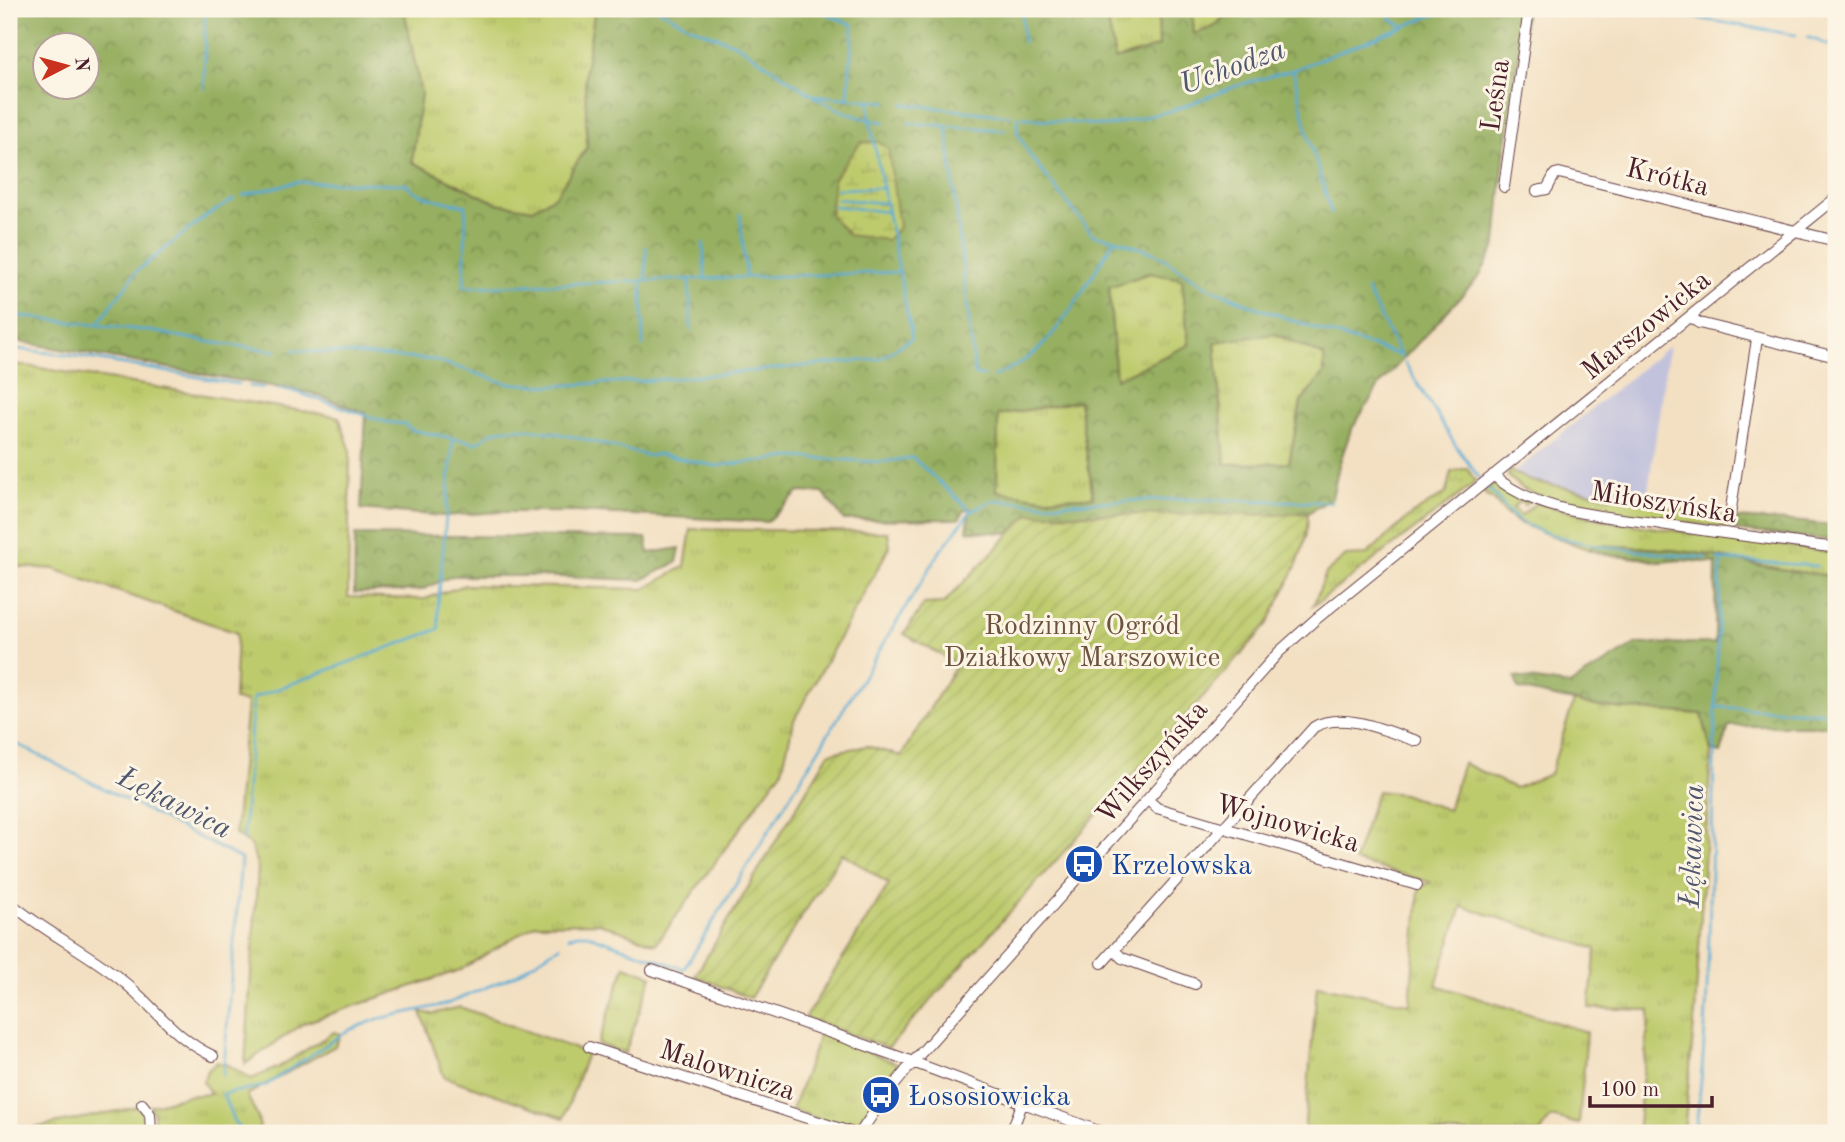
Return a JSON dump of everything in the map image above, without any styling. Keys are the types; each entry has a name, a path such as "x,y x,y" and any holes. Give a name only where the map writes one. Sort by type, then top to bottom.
{"street":[{"name":"Leśna","path":"1504,187 1529,9"},
{"name":"Krótka","path":"1537,191 1547,189 1555,174 1559,173 1797,230"},
{"name":"Marszowicka","path":"1482,485 1836,198"},
{"path":"1797,230 1836,240"},
{"path":"1690,317 1699,323 1757,339 1836,357"},
{"path":"1731,515 1757,339"},
{"name":"Miłoszyńska","path":"1493,475 1512,489 1579,512 1836,548"},
{"name":"Wilkszyńska","path":"860,1133 913,1062 1279,652 1316,618 1482,485"},
{"path":"1102,963 1314,727 1321,723 1348,720 1417,741"},
{"name":"Wojnowicka","path":"1148,800 1157,808 1417,886"},
{"path":"9,901 34,923 117,976 180,1037 213,1056"},
{"path":"1114,950 1122,958 1195,984"},
{"path":"652,970 1104,1133"},
{"name":"Malownicza","path":"589,1047 853,1133"},
{"path":"142,1104 150,1114 151,1133"},
{"path":"1011,1133 1022,1104"}],"shaded area":[{"path":"1669,346 1646,504 1531,481 1513,473"}],"green space":[{"path":"9,9 404,9 421,93 412,162 496,203 533,209 556,195 587,147 585,71 595,9 1106,9 1115,60 1159,46 1158,9 1192,9 1194,34 1214,27 1232,9 1526,9 1504,156 1496,245 1479,277 1381,383 1351,430 1339,465 1332,498 1308,513 1030,514 1010,533 967,531 970,508 964,511 959,519 844,520 823,493 799,492 767,522 577,512 500,512 444,516 361,509 366,413 311,393 9,340","holes":["1150,273 1182,279 1189,345 1116,379 1109,287","1275,334 1324,356 1324,374 1301,402 1289,463 1225,464 1215,342","1079,401 1093,497 1043,498 997,491 998,415"]},
{"path":"404,9 595,9 585,71 587,147 556,195 533,209 496,203 412,162 421,93"},
{"path":"1106,9 1158,9 1159,46 1115,60"},
{"path":"1192,9 1232,9 1214,27 1194,34"},
{"path":"861,142 878,142 888,148 899,227 887,240 849,235 830,215 834,178"},
{"path":"1150,273 1182,279 1189,345 1115,380 1109,286"},
{"path":"1275,334 1324,356 1324,374 1301,402 1289,463 1225,464 1215,341"},
{"path":"9,363 339,417 350,449 348,597 425,599 465,585 644,589 685,566 691,529 888,532 890,546 794,720 782,770 656,944 599,923 536,924 460,970 304,1023 245,1064 258,868 251,846 235,834 247,702 234,700 237,633 54,569 9,566"},
{"path":"1079,401 1093,498 1043,498 996,491 998,415"},
{"path":"1467,468 1475,481 1470,487 1313,606 1326,573 1346,556 1366,555 1411,515 1446,493 1451,472"},
{"path":"1510,469 1531,481 1727,518 1727,528 1613,513 1552,501 1523,489 1508,476"},
{"path":"1494,484 1528,502 1524,506 1520,501 1513,508 1521,516 1536,503 1613,522 1836,553 1836,576 1679,551 1593,545 1590,550 1519,523 1506,514 1493,499 1486,496 1483,490"},
{"name":"Rodzinny Ogród Działkowy Marszowice","path":"1308,513 1300,556 1267,625 888,1048 805,1018 889,884 842,853 750,998 695,976 829,753 867,746 901,756 957,664 904,634 924,604 944,603 1029,514"},
{"path":"1737,518 1836,526 1836,541 1733,530"},
{"path":"355,535 646,538 649,553 680,548 677,562 642,580 452,576 421,590 354,593"},
{"path":"1593,545 1696,553 1836,576 1836,726 1729,726 1721,753 1711,751 1702,714 1600,707 1518,689 1515,677 1569,685 1636,644 1715,643 1716,563 1682,560 1659,562 1612,556 1590,550"},
{"path":"1574,701 1600,707 1702,714 1711,751 1695,1013 1684,1133 1637,1133 1650,1010 1589,1008 1596,949 1462,906 1436,985 1587,1032 1579,1124 1551,1117 1540,1133 1304,1133 1317,985 1410,1004 1419,889 1430,882 1354,861 1377,791 1403,794 1448,810 1463,763 1515,788 1550,774"},
{"path":"625,966 652,976 625,1053 598,1044"},
{"path":"460,1007 587,1053 564,1118 444,1077 421,1012 432,1014"},
{"path":"334,1032 341,1034 335,1046 247,1095 258,1118 261,1133 154,1133 154,1115 150,1106 186,1096 211,1094 203,1082 207,1071 217,1062 230,1066 251,1079 277,1068"},
{"path":"820,1033 899,1064 852,1130 792,1110"},
{"path":"137,1107 145,1111 149,1133 9,1133"}],"waterway":[{"path":"204,89 205,9"},
{"name":"Uchodza","path":"658,9 691,27 738,45 812,95 887,102"},
{"path":"816,9 853,25 848,97"},
{"path":"1022,9 1023,42"},
{"path":"1388,9 1391,19 1405,27"},
{"name":"Uchodza","path":"1427,9 1428,17"},
{"path":"1400,355 1253,306 1206,286 1157,254 1115,239 1093,235 1030,156 1017,131 1017,117 1107,126 1174,110 1239,85 1293,70 1454,9"},
{"name":"Uchodza","path":"1644,9 1796,35"},
{"name":"Uchodza","path":"1808,37 1836,48"},
{"path":"1293,70 1309,138 1331,212"},
{"path":"815,97 848,114 885,122"},
{"path":"293,350 435,360 506,383 549,386 655,380 880,359 912,338 870,121 869,101"},
{"name":"Uchodza","path":"903,104 1011,116"},
{"path":"908,123 1005,130"},
{"path":"947,127 975,375 984,376"},
{"path":"243,195 297,182 406,184 426,196 466,206 464,287 899,272"},
{"path":"836,189 884,188"},
{"path":"97,325 137,271 205,217 234,199"},
{"path":"836,199 885,203"},
{"path":"833,206 888,212"},
{"path":"740,214 746,276"},
{"path":"993,377 1030,357 1051,336 1115,239"},
{"path":"703,243 705,278"},
{"path":"646,247 646,279"},
{"path":"642,280 643,346"},
{"path":"689,280 691,331"},
{"path":"1366,289 1402,358"},
{"path":"9,315 150,331 276,351"},
{"path":"9,348 82,357 238,384"},
{"path":"1405,363 1456,446 1480,479"},
{"path":"249,386 264,388"},
{"path":"277,389 293,391 386,422 404,424 412,430 477,443 495,431 528,429 571,436 650,456 658,454 716,466 791,457 880,462 913,458 971,511 994,500 1044,504 1179,499 1331,502"},
{"path":"243,841 253,698 439,629 438,605 453,439"},
{"path":"1487,488 1516,519 1540,531 1611,548 1706,558"},
{"path":"569,937 586,934 684,969 941,550 971,511"},
{"path":"1717,559 1817,566"},
{"name":"Łękawica","path":"1695,1133 1706,1003 1721,559"},
{"path":"1715,707 1836,713"},
{"name":"Łękawica","path":"9,740 241,859 223,1076"},
{"path":"243,1133 233,1120 223,1094 265,1086 347,1031 378,1019 447,1004 515,975 560,946"}],"place":[{"name":"Krzelowska","path":"1084,864"},
{"name":"Łososiowicka","path":"881,1095"}]}
